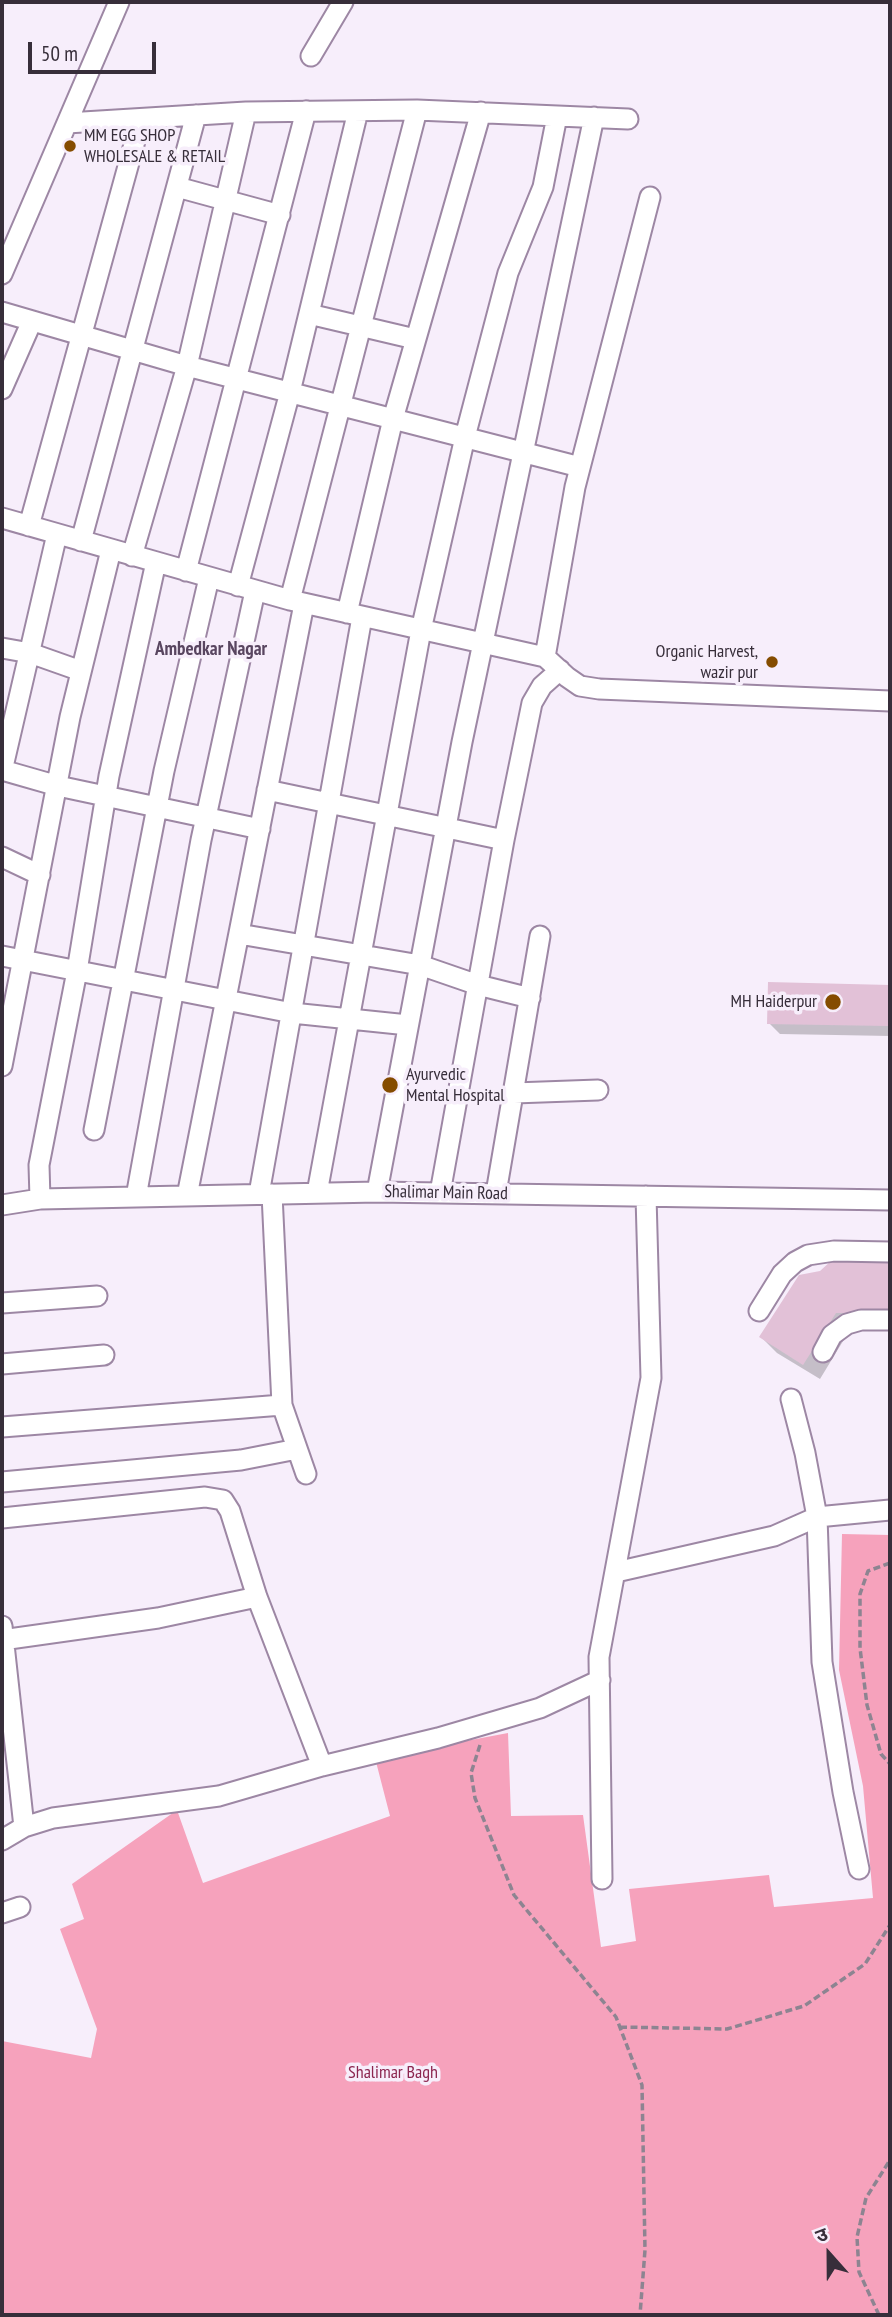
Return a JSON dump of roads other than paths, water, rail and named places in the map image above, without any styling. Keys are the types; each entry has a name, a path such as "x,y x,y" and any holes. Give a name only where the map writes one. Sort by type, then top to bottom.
{"street":[{"path":"2,274 11,228 67,123 119,2"},
{"path":"310,56 343,2"},
{"path":"67,123 246,112 417,110 628,119"},
{"path":"187,1196 260,829 297,602 342,406 417,110"},
{"path":"186,572 306,111"},
{"path":"136,1197 246,589 290,392 358,111"},
{"path":"132,556 187,366 246,112"},
{"path":"306,1474 282,1405 265,1194 292,1013 329,803 355,615 393,419 481,112"},
{"path":"81,541 196,115"},
{"path":"317,1193 421,630 465,438 508,273 543,187 557,116"},
{"path":"377,1192 483,643 594,117"},
{"path":"29,526 141,119"},
{"path":"177,187 280,215"},
{"path":"440,1193 504,840 532,703 552,664 580,467 650,197"},
{"path":"2,312 187,366 580,467"},
{"path":"309,314 415,339"},
{"path":"2,389 32,321"},
{"path":"2,519 246,589 483,643 552,664 580,686 890,701"},
{"path":"57,534 2,771 58,786 260,829"},
{"path":"2,1066 82,671 111,550"},
{"path":"40,1199 39,1165 77,971 106,796 156,562"},
{"path":"94,1130 157,807 209,578"},
{"path":"2,648 30,653 82,671"},
{"path":"267,790 504,840"},
{"path":"2,857 40,876"},
{"path":"239,934 420,965 478,985 530,998"},
{"path":"496,1194 540,936"},
{"path":"2,956 292,1013 408,1025"},
{"path":"514,1093 598,1090"},
{"name":"Shalimar Main Road","path":"2,1205 40,1199 377,1192 890,1200"},
{"path":"602,1879 599,1657 651,1378 646,1196"},
{"path":"759,1311 782,1274 807,1255 834,1251 890,1252"},
{"path":"2,1303 97,1296"},
{"path":"823,1352 832,1335 847,1324 860,1320 890,1320"},
{"path":"2,1364 104,1355"},
{"path":"791,1399 806,1453 817,1517 822,1662 859,1869"},
{"path":"2,1427 282,1405"},
{"path":"2,1482 241,1460 297,1450"},
{"path":"2,1518 214,1497 223,1500 230,1511 257,1597 322,1766"},
{"path":"616,1572 774,1536 817,1517 890,1510"},
{"path":"24,1827 2,1635 158,1618 257,1597"},
{"path":"2,1840 24,1827 53,1818 219,1796 322,1766 438,1738 540,1708 600,1680"}],"place":[{"name":"MM EGG SHOP WHOLESALE & RETAIL","path":"70,146"},
{"name":"Organic Harvest, wazir pur","path":"772,662"},
{"name":"MH Haiderpur","path":"833,1002"},
{"name":"Ayurvedic Mental Hospital","path":"390,1085"}],"district":[{"name":"Ambedkar Nagar","path":"211,650"}],"park label":[{"name":"Shalimar Bagh","path":"393,2073"}]}
